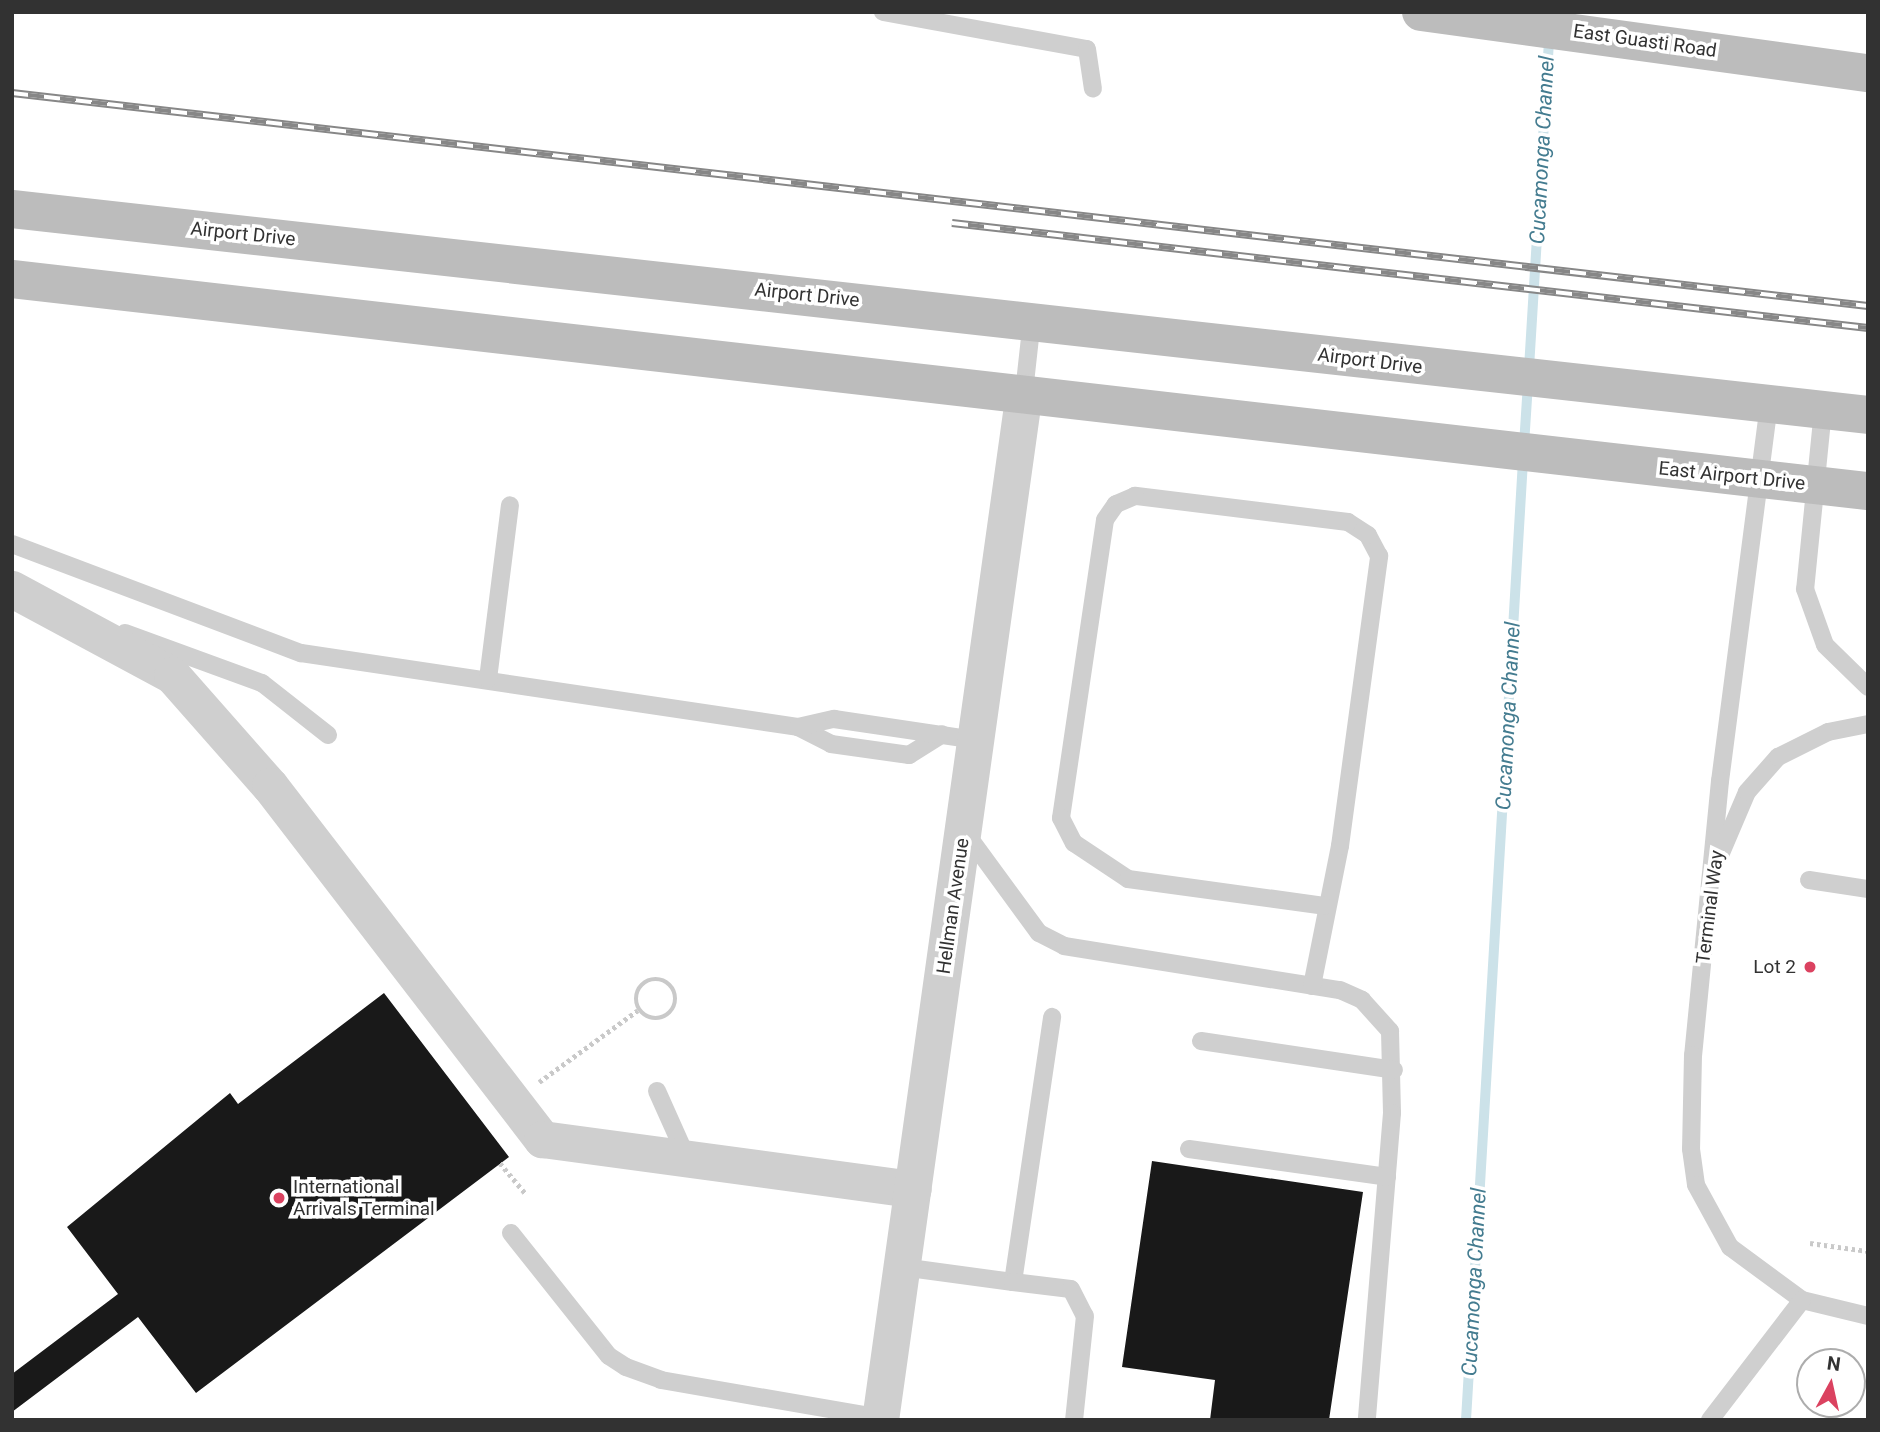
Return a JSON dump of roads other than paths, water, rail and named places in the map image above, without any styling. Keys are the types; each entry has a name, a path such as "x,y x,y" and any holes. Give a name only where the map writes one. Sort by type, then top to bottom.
{"main road":[{"name":"East Guasti Road","path":"1421,12 1620,37 1868,73"},
{"name":"Airport Drive","path":"12,209 1032,319 1457,372 1769,404"},
{"path":"12,279 1024,392"},
{"name":"East Airport Drive","path":"1024,392 1454,445 1868,491"},
{"path":"1769,404 1868,415"}],"street":[{"name":"Hellman Avenue","path":"880,1419 963,829 959,737 1024,392"},
{"path":"12,589 172,674 270,786 510,1103 542,1139 913,1189"}],"lane":[{"path":"883,12 954,30 1087,50 1093,89"},
{"path":"1024,392 1032,319"},
{"name":"Terminal Way","path":"1769,404 1720,781 1717,862 1693,1055 1691,1149 1696,1185 1730,1247 1766,1279 1802,1300 1868,1316"},
{"path":"1823,410 1806,569 1811,619 1843,668 1868,687"},
{"path":"1312,986 1324,906 1340,846 1379,556 1367,535 1348,522 1135,496 1116,503 1103,534 1061,818 1067,831 1074,843 1128,878 1324,906"},
{"path":"488,680 510,505"},
{"path":"12,544 300,653 798,727 831,744 909,755 959,737"},
{"path":"49,607 221,664 302,709 328,735"},
{"path":"798,727 834,719 959,737"},
{"path":"1717,862 1747,792 1778,757 1828,732 1868,724"},
{"path":"963,829 1039,933 1064,946 1312,986 1351,995 1378,1015 1390,1031 1394,1070 1367,1420"},
{"path":"1809,880 1868,888"},
{"path":"1013,1282 1052,1017"},
{"path":"1201,1041 1394,1070"},
{"path":"657,1091 687,1158"},
{"path":"1189,1149 1387,1178"},
{"path":"511,1233 609,1356 626,1367 661,1380 880,1419"},
{"path":"902,1267 1071,1289 1085,1316 1074,1420"},
{"path":"1710,1420 1802,1300"}],"waterway":[{"name":"Cucamonga Channel","path":"1529,368 1549,37"},
{"name":"Cucamonga Channel","path":"1524,445 1528,383"},
{"name":"Cucamonga Channel","path":"1466,1420 1523,460"}],"railway":[{"path":"12,93 1868,306"},
{"path":"952,223 1868,328"}],"place":[{"name":"Lot 2","path":"1810,967"},
{"name":"International Arrivals Terminal","path":"279,1198"}]}
